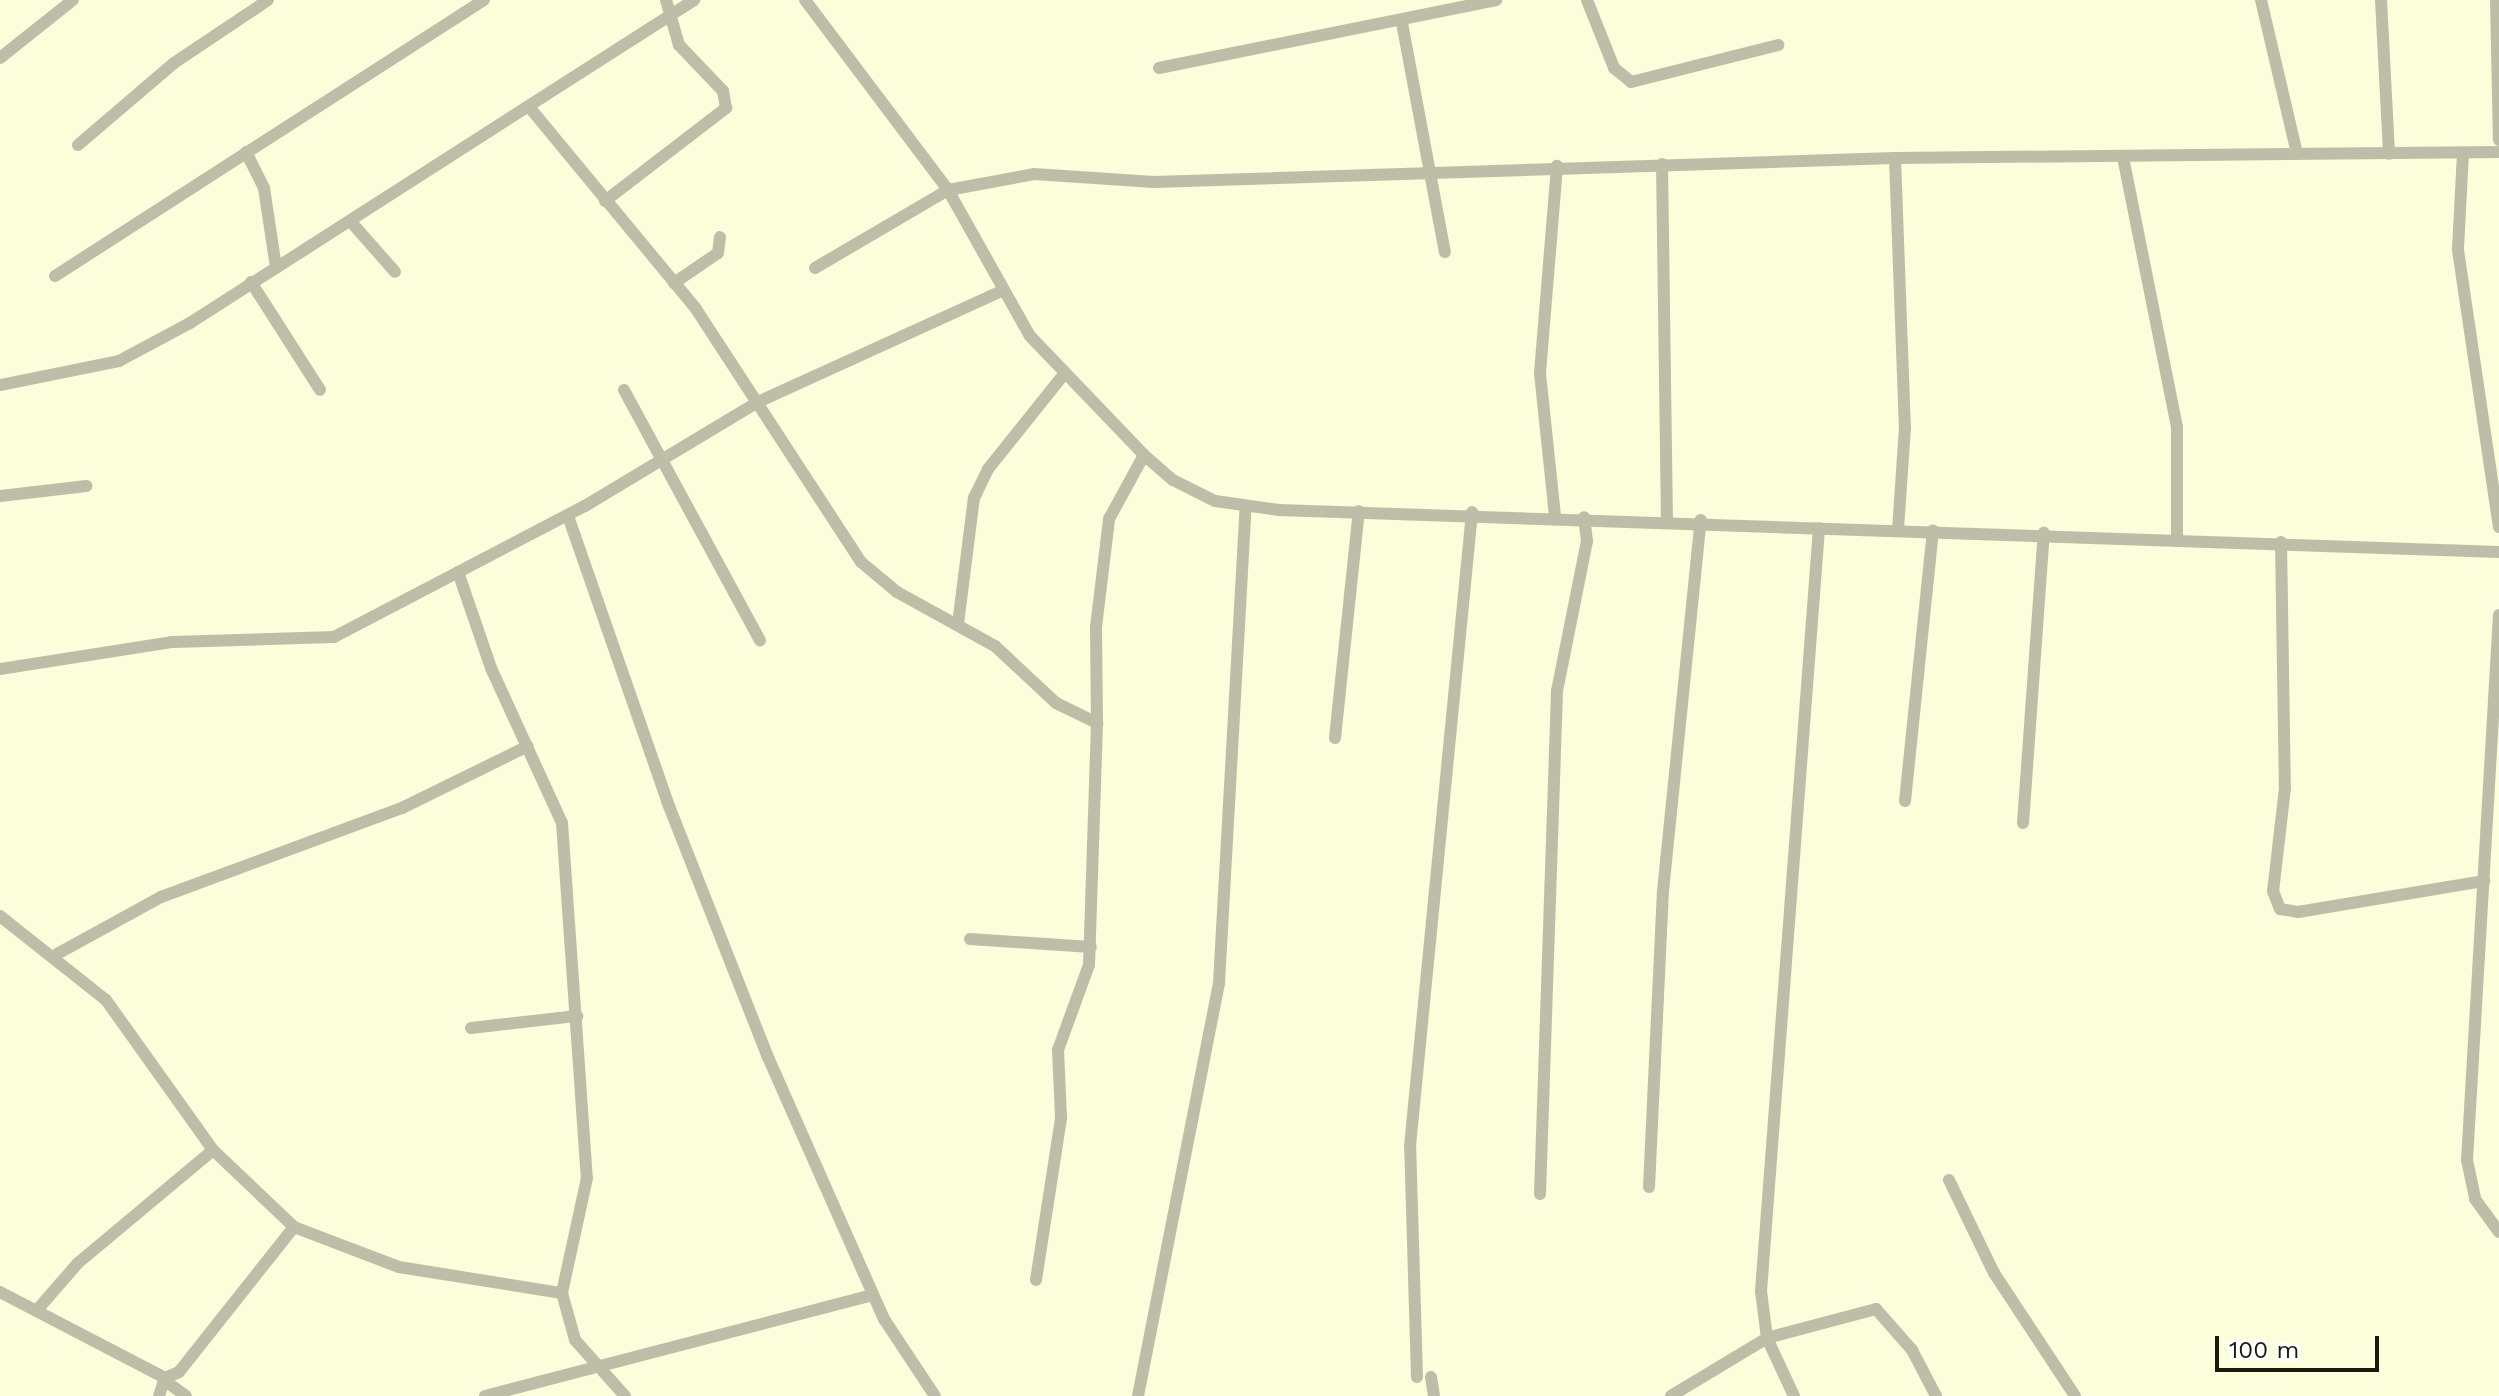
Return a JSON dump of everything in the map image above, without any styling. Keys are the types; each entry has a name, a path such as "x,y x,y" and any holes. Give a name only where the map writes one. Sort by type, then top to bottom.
{"street":[{"path":"0,58 73,0"},
{"path":"78,145 184,55 268,0"},
{"path":"55,276 484,0"},
{"path":"605,201 726,108 723,91 679,45 673,14 666,0"},
{"path":"0,385 119,361 352,223 694,0"},
{"path":"805,0 948,190 1002,291 1064,374 1144,455 1192,491 1246,507 1701,520 1819,528 2044,533 2499,552"},
{"path":"1159,68 1402,23 1496,0"},
{"path":"1587,0 1614,68 1631,82 1778,45"},
{"path":"2261,0 2297,154"},
{"path":"2381,0 2389,154"},
{"path":"2496,0 2499,140"},
{"path":"1402,23 1445,252"},
{"path":"530,108 674,283 758,402 861,562 897,592 995,646 1056,703 1097,723"},
{"path":"246,152 264,188 276,267"},
{"path":"815,268 948,190 1034,174 1154,182 1557,166 1895,158 2499,152"},
{"path":"2463,153 2458,250 2499,527"},
{"path":"2123,157 2177,427 2177,541"},
{"path":"1895,158 1905,427 1898,530"},
{"path":"1662,164 1667,521"},
{"path":"1555,516 1540,373 1557,166"},
{"path":"352,223 395,272"},
{"path":"674,283 718,253 720,237"},
{"path":"251,282 320,390"},
{"path":"0,669 173,642 334,637 568,516 758,402 1002,291"},
{"path":"958,624 974,498 988,469 1064,374"},
{"path":"624,390 760,641"},
{"path":"1036,1280 1061,1118 1058,1050 1088,976 1091,947 1097,723 1096,627 1109,519 1144,455"},
{"path":"0,496 86,486"},
{"path":"1138,1396 1219,983 1246,507"},
{"path":"1335,738 1359,511"},
{"path":"1417,1377 1410,1146 1472,512"},
{"path":"568,516 667,801 873,1295 935,1396"},
{"path":"1540,1194 1557,691 1587,541 1584,517"},
{"path":"1649,1187 1663,891 1701,520"},
{"path":"1794,1396 1767,1338 1761,1291 1819,528"},
{"path":"1905,801 1933,530"},
{"path":"2023,823 2044,533"},
{"path":"2281,542 2285,788 2273,891 2280,909 2484,881"},
{"path":"458,572 562,823 587,1178 562,1293 575,1340 598,1370 625,1396"},
{"path":"2499,615 2481,822 2484,881 2467,1160 2475,1199 2499,1232"},
{"path":"57,954 161,897 402,808 528,746"},
{"path":"0,916 57,954 106,1000 213,1150 294,1227 399,1267 562,1293"},
{"path":"970,939 1091,947"},
{"path":"471,1028 577,1016"},
{"path":"37,1310 78,1263 213,1150"},
{"path":"1949,1180 1994,1273 2075,1396"},
{"path":"159,1396 165,1379 179,1372 294,1227"},
{"path":"0,1292 165,1379 186,1396"},
{"path":"485,1396 598,1370 873,1295"},
{"path":"1671,1396 1767,1338 1876,1309 1912,1350 1936,1396"},
{"path":"1431,1377 1434,1396"}]}
